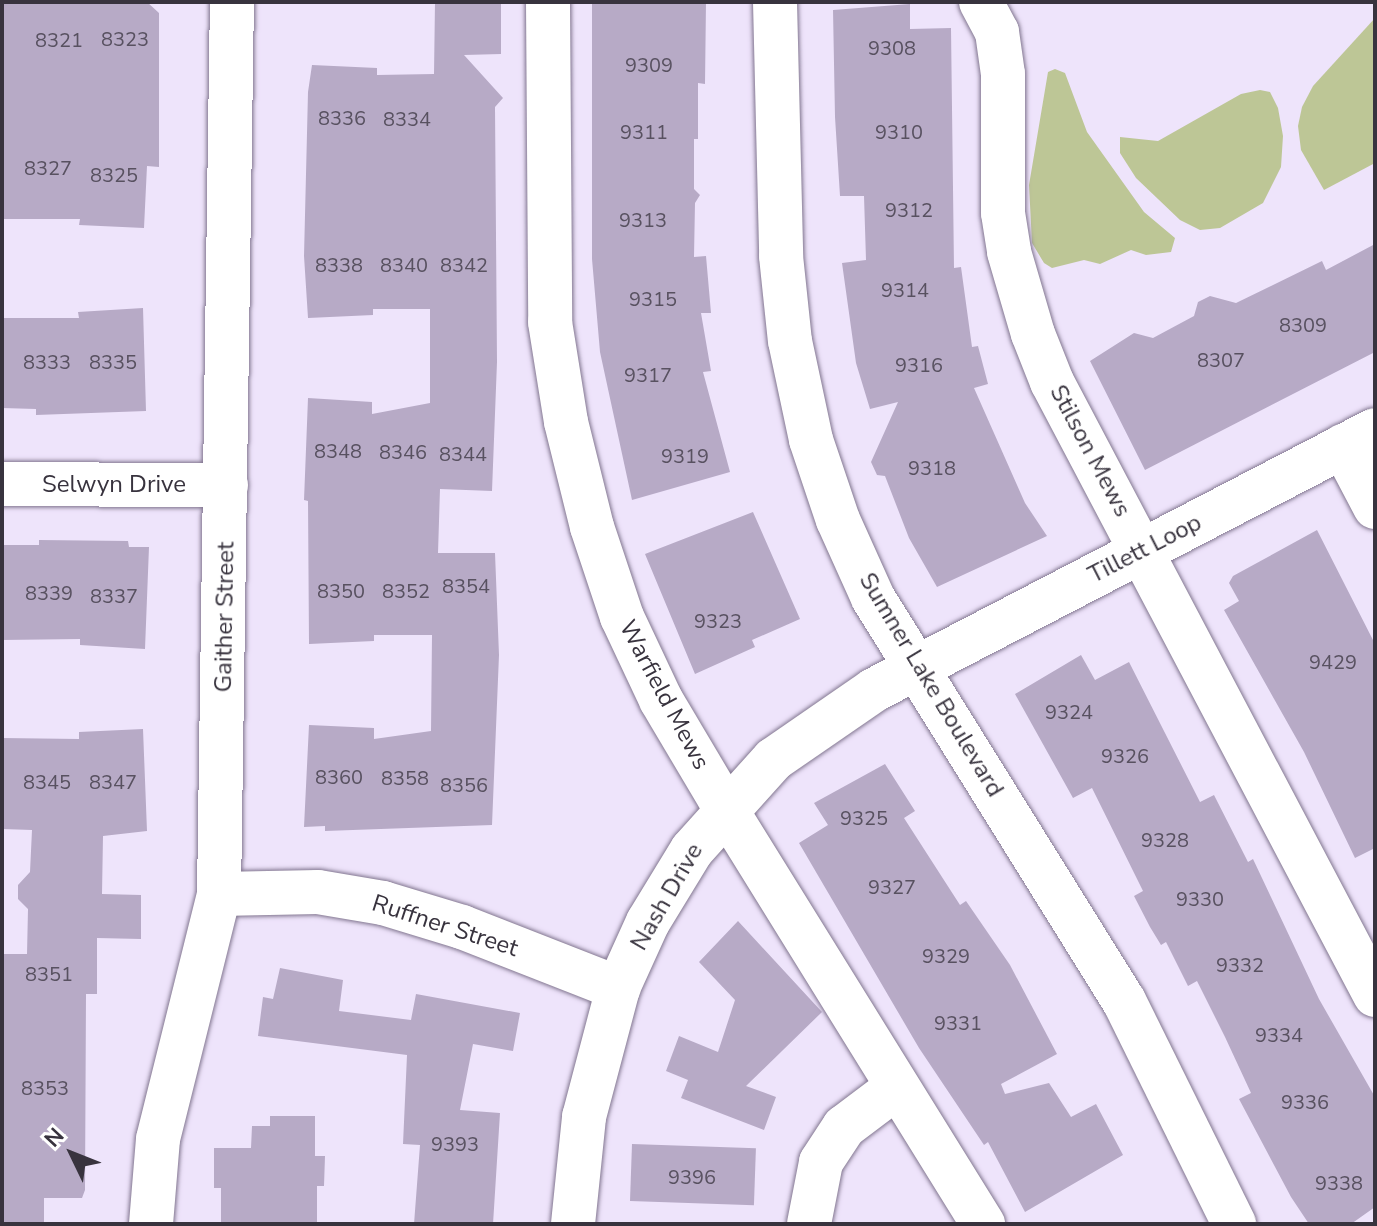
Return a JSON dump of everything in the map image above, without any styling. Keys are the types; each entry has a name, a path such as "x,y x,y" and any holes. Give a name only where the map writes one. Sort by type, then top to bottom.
{"street":[{"name":"Gaither Street","path":"151,1224 170,1083 219,894 232,2"},
{"name":"Warfield Mews","path":"548,2 550,322 566,422 622,617 661,700 725,808 983,1224"},
{"name":"Sumner Lake Boulevard","path":"775,2 781,256 790,341 811,440 838,520 873,598 1124,1001 1234,1224"},
{"name":"Stilson Mews","path":"981,2 997,32 1003,74 1003,213 1019,291 1052,382 1375,995"},
{"name":"Tillett Loop","path":"916,668 1359,438"},
{"path":"1359,438 1375,507"},
{"name":"Selwyn Drive","path":"2,484 226,485"},
{"name":"Nash Drive","path":"573,1224 584,1117 618,988 648,922 725,808 816,725 916,668"},
{"name":"Ruffner Street","path":"219,894 318,892 383,903 462,927 618,988"},
{"path":"809,1224 809,1203 828,1150 844,1127 897,1087"}],"green space":[{"path":"1375,18 1375,163 1324,190 1301,150 1298,126 1302,107 1313,86"},
{"path":"1055,69 1065,73 1087,132 1144,212 1175,238 1171,252 1146,255 1131,250 1100,264 1084,260 1052,268 1044,263 1032,243 1029,185 1048,72"},
{"path":"1260,90 1270,92 1278,108 1283,136 1281,167 1263,203 1220,228 1200,230 1180,220 1136,178 1120,153 1120,137 1158,141 1241,94"}],"building":[{"path":"2,2 147,2 159,13 159,167 147,166 144,228 79,225 80,219 2,219"},
{"path":"435,2 501,2 501,54 464,55 503,98 495,107 497,362 492,491 440,489 438,553 495,553 499,655 492,825 325,831 325,826 304,827 309,725 374,728 374,739 431,731 432,635 374,635 374,641 309,644 308,501 304,500 308,398 372,402 372,414 430,403 430,309 373,309 373,315 308,318 304,256 308,92 312,65 377,68 377,75 434,74"},
{"path":"592,2 706,2 705,84 698,83 698,139 694,139 694,189 700,195 695,203 694,257 706,256 711,313 701,313 711,371 703,372 730,472 632,500 600,352 592,259"},
{"path":"910,4 910,29 951,28 954,268 961,267 972,347 978,346 988,384 974,388 1025,503 1047,536 937,587 909,538 885,476 877,475 871,462 898,402 870,409 856,363 842,263 866,260 864,196 840,196 835,117 833,10"},
{"path":"1375,244 1375,352 1145,470 1090,361 1134,333 1153,338 1194,316 1198,302 1210,296 1236,303 1322,261 1326,270"},
{"path":"143,308 146,411 36,415 36,409 2,408 2,318 79,318 78,312"},
{"path":"753,512 800,619 752,640 755,647 695,674 645,554"},
{"path":"1317,530 1375,644 1375,848 1355,858 1304,752 1224,610 1239,601 1229,583 1233,576"},
{"path":"39,540 128,541 129,547 149,547 145,649 80,645 80,639 2,640 2,545 39,545"},
{"path":"1081,655 1095,680 1129,662 1200,802 1214,795 1248,862 1253,859 1319,999 1375,1097 1375,1207 1351,1224 1309,1224 1291,1197 1239,1099 1251,1093 1225,1037 1197,981 1188,986 1166,942 1161,945 1150,927 1134,896 1143,891 1092,788 1073,798 1015,694"},
{"path":"143,729 147,831 103,836 102,894 141,895 141,939 97,938 97,994 86,994 85,1190 82,1198 44,1198 44,1224 2,1224 2,954 27,954 28,909 18,899 18,885 30,872 32,830 2,829 2,738 79,739 79,732"},
{"path":"885,764 915,811 904,818 960,905 966,901 1010,965 1057,1054 1001,1084 1005,1094 1049,1083 1071,1117 1096,1104 1123,1155 1025,1212 988,1142 984,1145 919,1048 799,843 828,825 814,803"},
{"path":"738,921 822,1012 746,1086 776,1097 764,1130 681,1098 688,1080 666,1071 679,1036 718,1052 735,1000 699,962"},
{"path":"280,968 343,980 339,1011 411,1020 416,994 520,1013 513,1051 473,1044 460,1110 500,1113 493,1224 414,1224 420,1145 403,1144 407,1055 258,1036 263,997 273,999"},
{"path":"270,1116 315,1116 315,1156 325,1156 324,1186 317,1186 317,1224 221,1224 221,1188 214,1188 214,1148 251,1148 252,1126 270,1126"},
{"path":"632,1144 756,1148 754,1205 630,1201"}]}
